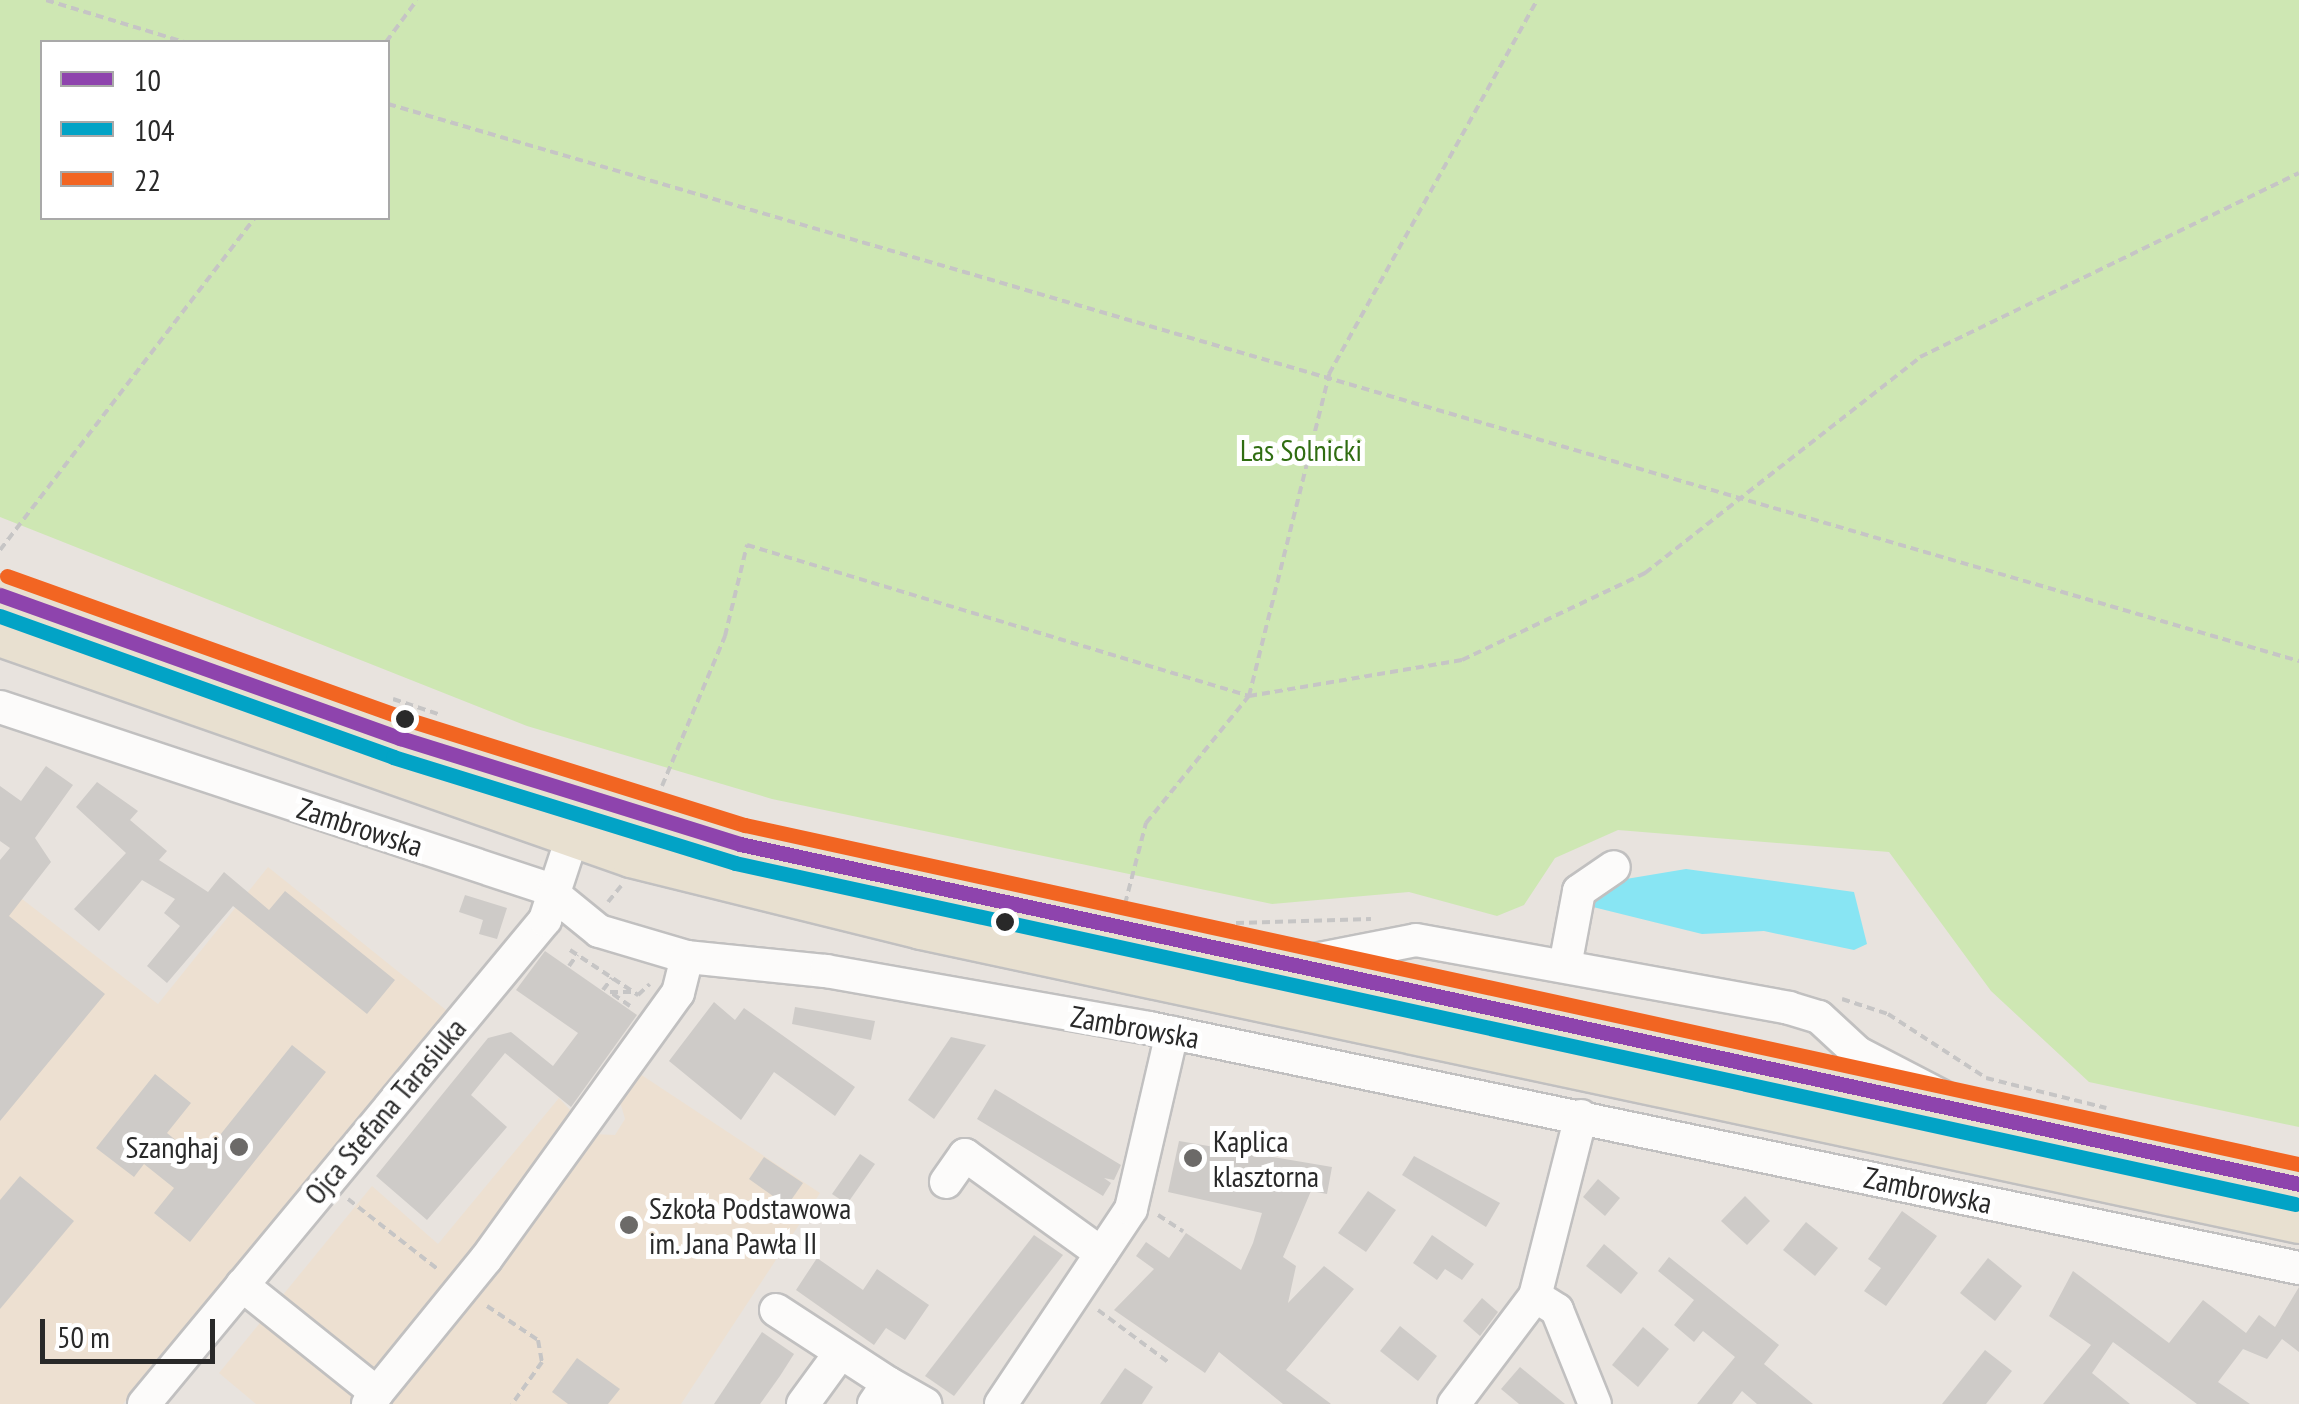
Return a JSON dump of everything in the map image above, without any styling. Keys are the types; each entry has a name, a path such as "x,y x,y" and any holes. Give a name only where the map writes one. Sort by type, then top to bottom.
{"main road":[{"path":"0,595 585,798 1119,933 2299,1184"},
{"name":"Zambrowska","path":"0,636 576,841 921,929 2299,1223"}],"street":[{"name":"Zambrowska","path":"0,707 546,888 618,940 687,957 826,971 1172,1033 2299,1268"},
{"name":"Ojca Stefana Tarasiuka","path":"144,1404 558,900 585,798"},
{"path":"1565,966 1579,891 1614,867"},
{"path":"1276,968 1394,938 1565,966 1819,1017 1888,1072 1983,1116"},
{"path":"242,1284 372,1399 486,1259 668,1007 687,957"},
{"path":"1002,1404 1101,1253 1152,1150 1172,1033"},
{"path":"1454,1404 1535,1296 1581,1116"},
{"path":"946,1182 965,1156 1101,1253"},
{"path":"1535,1296 1558,1310 1595,1404"},
{"path":"776,1310 881,1393 926,1404"},
{"path":"804,1404 838,1356"}],"path":[{"path":"46,0 177,40"},
{"path":"387,40 417,0"},
{"path":"1119,933 1146,823 1249,696 1328,374 1537,0"},
{"path":"390,105 1328,374 2299,660"},
{"path":"657,794 724,636 748,545 1249,696 1462,660 1646,573 1749,498 1920,357 2299,174"},
{"path":"0,550 252,220"},
{"path":"570,950 638,995"},
{"path":"568,966 577,955"},
{"path":"603,990 612,978"},
{"path":"632,991 610,992 629,1007 645,986"},
{"path":"1150,1209 1183,1231"},
{"path":"1090,1304 1168,1362"}],"shaded area":[{"path":"268,867 451,1014 123,1404 0,1404 0,908 13,892 158,1004"},
{"name":"Szkoła Podstawowa im. Jana Pawła II","path":"637,1072 820,1193 681,1404 256,1404 219,1373 372,1186 438,1244 559,1098 592,1134 615,1135 625,1119 619,1098"}],"green space":[{"name":"Las Solnicki","path":"0,0 2299,0 2299,1127 2089,1082 1991,991 1889,852 1618,830 1555,858 1524,905 1497,916 1409,892 1272,904 772,799 527,726 0,517"}],"water":[{"path":"1686,869 1854,892 1867,944 1854,950 1764,931 1702,934 1593,907 1602,883"}],"building":[{"path":"46,766 73,785 35,838 51,862 9,916 105,994 0,1121 0,860 10,848 0,841 0,786 21,801"},
{"path":"97,782 138,811 130,820 167,851 159,860 208,892 224,872 269,910 285,891 395,980 367,1014 233,906 167,983 147,966 180,926 164,913 175,899 142,880 99,931 74,909 126,853 76,807"},
{"path":"465,895 507,908 497,939 479,934 483,920 459,912"},
{"path":"545,951 637,1015 571,1107 505,1053 471,1095 507,1127 427,1220 376,1176 488,1038 511,1032 553,1066 578,1033 516,990"},
{"path":"714,1002 735,1020 744,1008 855,1087 835,1116 774,1072 741,1120 669,1061"},
{"path":"795,1007 875,1021 871,1040 792,1024"},
{"path":"951,1037 986,1045 934,1119 908,1100"},
{"name":"Szanghaj","path":"292,1045 326,1072 190,1242 154,1213 174,1188 144,1164 134,1177 96,1148 155,1074 191,1103 167,1133 200,1160"},
{"path":"995,1089 1121,1165 1114,1180 1104,1178 1111,1183 1103,1196 977,1119"},
{"path":"1179,1141 1332,1167 1327,1194 1311,1191 1283,1257 1296,1266 1288,1303 1324,1266 1354,1289 1286,1370 1331,1404 1283,1404 1219,1352 1205,1373 1114,1310 1154,1269 1136,1256 1146,1242 1169,1258 1186,1233 1241,1270 1253,1243 1262,1213 1168,1192"},
{"path":"860,1154 875,1164 847,1204 832,1194"},
{"path":"1414,1156 1500,1203 1486,1227 1402,1175"},
{"path":"764,1157 803,1183 787,1206 749,1179"},
{"path":"20,1176 74,1221 0,1309 0,1200"},
{"path":"1598,1179 1620,1198 1605,1216 1583,1197"},
{"path":"1368,1191 1396,1210 1366,1252 1338,1233"},
{"path":"1745,1196 1770,1221 1747,1245 1721,1221"},
{"path":"1902,1211 1937,1236 1886,1306 1864,1291 1881,1268 1868,1259"},
{"path":"1806,1222 1838,1248 1815,1276 1783,1250"},
{"path":"1034,1235 1063,1255 954,1396 925,1376"},
{"path":"1432,1235 1474,1264 1462,1280 1445,1269 1437,1280 1413,1263"},
{"path":"1604,1244 1638,1273 1621,1294 1586,1266"},
{"path":"1669,1257 1779,1345 1764,1364 1813,1404 1757,1404 1742,1391 1732,1404 1697,1404 1735,1357 1703,1331 1694,1342 1674,1325 1694,1300 1658,1271"},
{"path":"817,1258 863,1290 877,1269 929,1305 905,1340 886,1328 874,1345 796,1290"},
{"path":"1988,1258 2022,1286 1995,1321 1960,1293"},
{"path":"2073,1271 2169,1343 2203,1300 2246,1333 2259,1315 2275,1327 2299,1287 2299,1352 2282,1339 2267,1359 2243,1349 2218,1382 2250,1404 2197,1404 2113,1342 2092,1373 2130,1404 2043,1404 2091,1345 2049,1316"},
{"path":"1482,1298 1498,1312 1480,1336 1463,1321"},
{"path":"1400,1326 1437,1356 1418,1381 1380,1351"},
{"path":"1643,1327 1669,1349 1638,1387 1612,1365"},
{"path":"762,1332 794,1354 780,1376 760,1404 714,1404"},
{"path":"1985,1350 2012,1371 1986,1404 1942,1404"},
{"path":"577,1358 620,1389 608,1404 568,1404 552,1392"},
{"path":"1520,1367 1565,1404 1519,1404 1501,1389"},
{"path":"1125,1368 1153,1387 1142,1404 1100,1404"}],"transit line":[{"name":"22","path":"7,576 406,719 745,825 2299,1164"},
{"name":"10","path":"0,595 400,738 740,844 2299,1184"},
{"name":"104","path":"0,616 393,757 735,863 2295,1204"}],"place":[{"name":"Szanghaj","path":"239,1147"},
{"name":"Kaplica klasztorna","path":"1193,1158"},
{"name":"Szkoła Podstawowa im. Jana Pawła II","path":"629,1225"}]}
